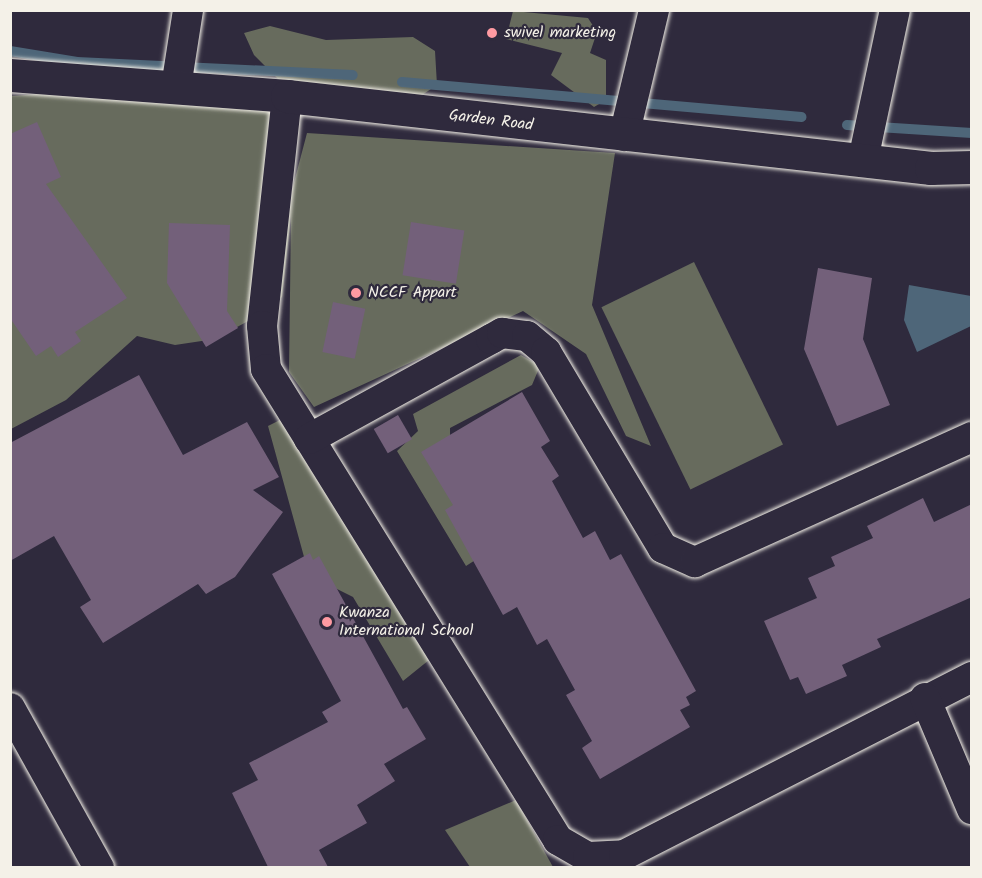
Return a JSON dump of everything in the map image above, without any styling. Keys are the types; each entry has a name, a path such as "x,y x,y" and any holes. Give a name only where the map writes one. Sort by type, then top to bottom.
{"street":[{"path":"176,87 188,10"},
{"path":"624,136 654,10"},
{"path":"863,160 895,10"},
{"name":"Garden Road","path":"10,75 287,96 624,136 863,160 972,167"},
{"path":"287,96 260,348 266,369 548,826 572,851 597,858 624,855 925,698 972,677"},
{"path":"309,440 502,333 527,336 546,352 663,548 694,562 972,437"},
{"path":"925,698 972,809"},
{"path":"10,708 99,867"}],"green space":[{"path":"513,11 588,18 597,32 590,53 606,60 606,100 594,107 551,75 562,53 506,39"},
{"path":"270,26 326,40 413,37 435,51 437,85 410,103 282,83 254,55 244,33"},
{"path":"245,82 277,117 292,190 307,133 615,153 592,305 651,446 626,436 586,354 523,311 314,407 289,372 291,216 282,297 263,313 215,339 175,345 137,336 66,400 11,429 11,96 151,86 191,106 203,89"},
{"path":"694,262 783,444 690,490 601,307"},
{"path":"521,355 540,366 532,385 450,428 450,452 480,557 466,566 397,451 418,431 413,414"},
{"path":"284,418 434,656 403,681 353,597 309,575 268,426"},
{"path":"516,800 553,867 470,867 445,830"}],"water":[{"path":"909,285 971,296 971,326 917,352 904,320"}],"building":[{"path":"37,122 61,177 46,184 127,298 75,332 81,341 58,357 51,346 36,356 10,318 10,134"},
{"path":"411,222 464,230 456,284 403,275"},
{"path":"169,223 230,225 227,311 238,328 206,347 167,283"},
{"path":"818,268 872,278 863,339 890,405 837,426 804,349"},
{"path":"333,302 365,309 355,359 322,352"},
{"path":"139,375 183,455 247,422 279,477 253,490 283,512 235,577 206,594 198,584 103,643 80,607 91,600 54,536 10,561 10,443"},
{"path":"522,392 550,441 541,447 559,476 552,481 583,538 595,531 610,560 621,554 696,691 686,697 690,705 680,710 690,727 600,779 582,748 592,741 566,695 575,690 547,639 537,645 517,607 503,615 445,510 453,505 421,452"},
{"path":"398,415 412,439 388,453 374,429"},
{"path":"923,498 934,522 972,504 972,597 877,639 881,647 842,665 847,676 806,694 798,677 790,680 764,621 817,598 808,578 835,566 831,557 873,538 867,526"},
{"path":"310,553 313,560 319,556 403,709 407,707 426,739 384,764 395,781 357,805 367,823 319,850 328,867 268,867 232,793 258,780 249,763 328,722 322,712 341,701 272,574"}],"waterway":[{"path":"10,51 77,62 353,75"},
{"path":"402,82 801,117"},
{"path":"847,125 972,133"}],"place":[{"name":"swivel marketing","path":"492,33"},
{"name":"NCCF Appart","path":"356,293"},
{"name":"Kwanza International School","path":"327,622"}]}
